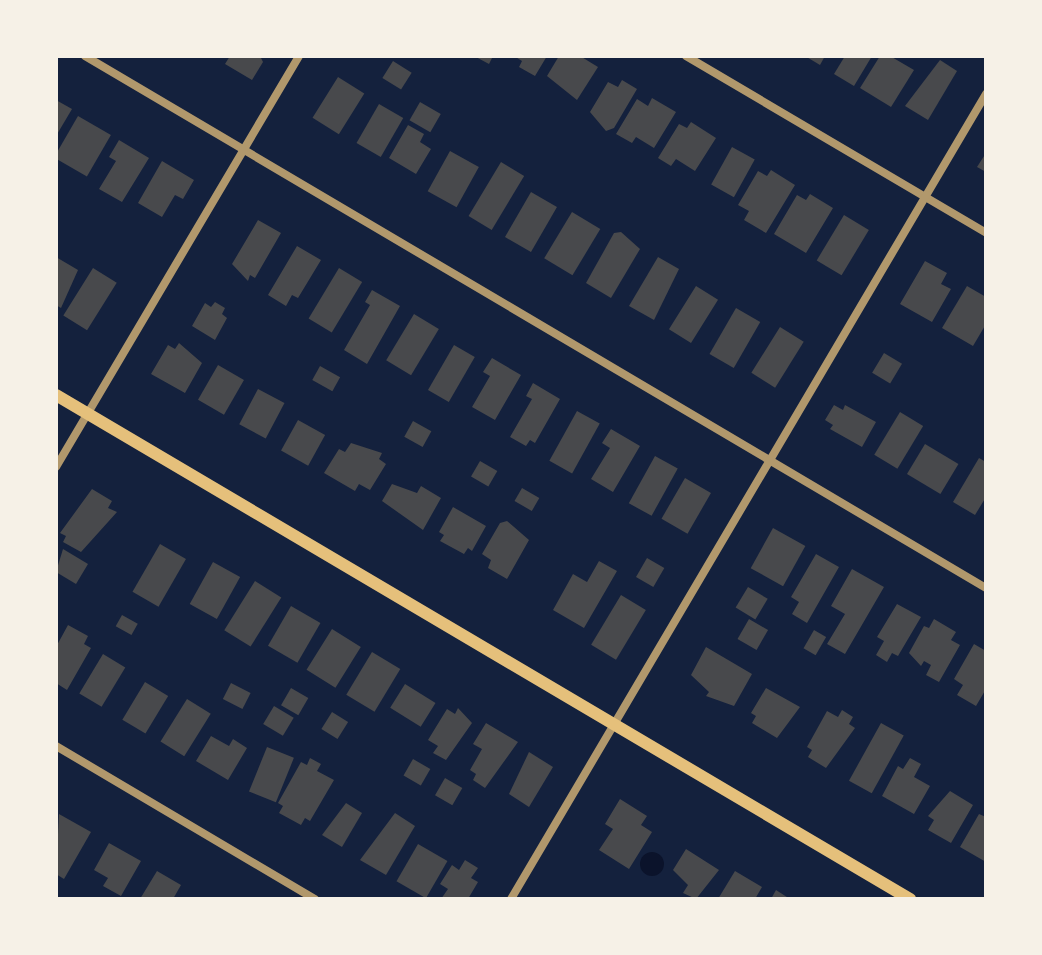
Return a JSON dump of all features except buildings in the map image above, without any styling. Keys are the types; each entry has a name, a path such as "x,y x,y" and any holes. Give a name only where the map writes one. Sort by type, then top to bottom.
{"main road":[{"path":"56,395 910,899"}],"street":[{"path":"85,56 986,588"},
{"path":"56,467 299,56"},
{"path":"686,56 986,233"},
{"path":"511,899 986,94"},
{"path":"56,746 315,899"}],"water":[{"path":"652,852 663,859 664,864 657,875 652,876 641,869 640,864 647,853"}]}
